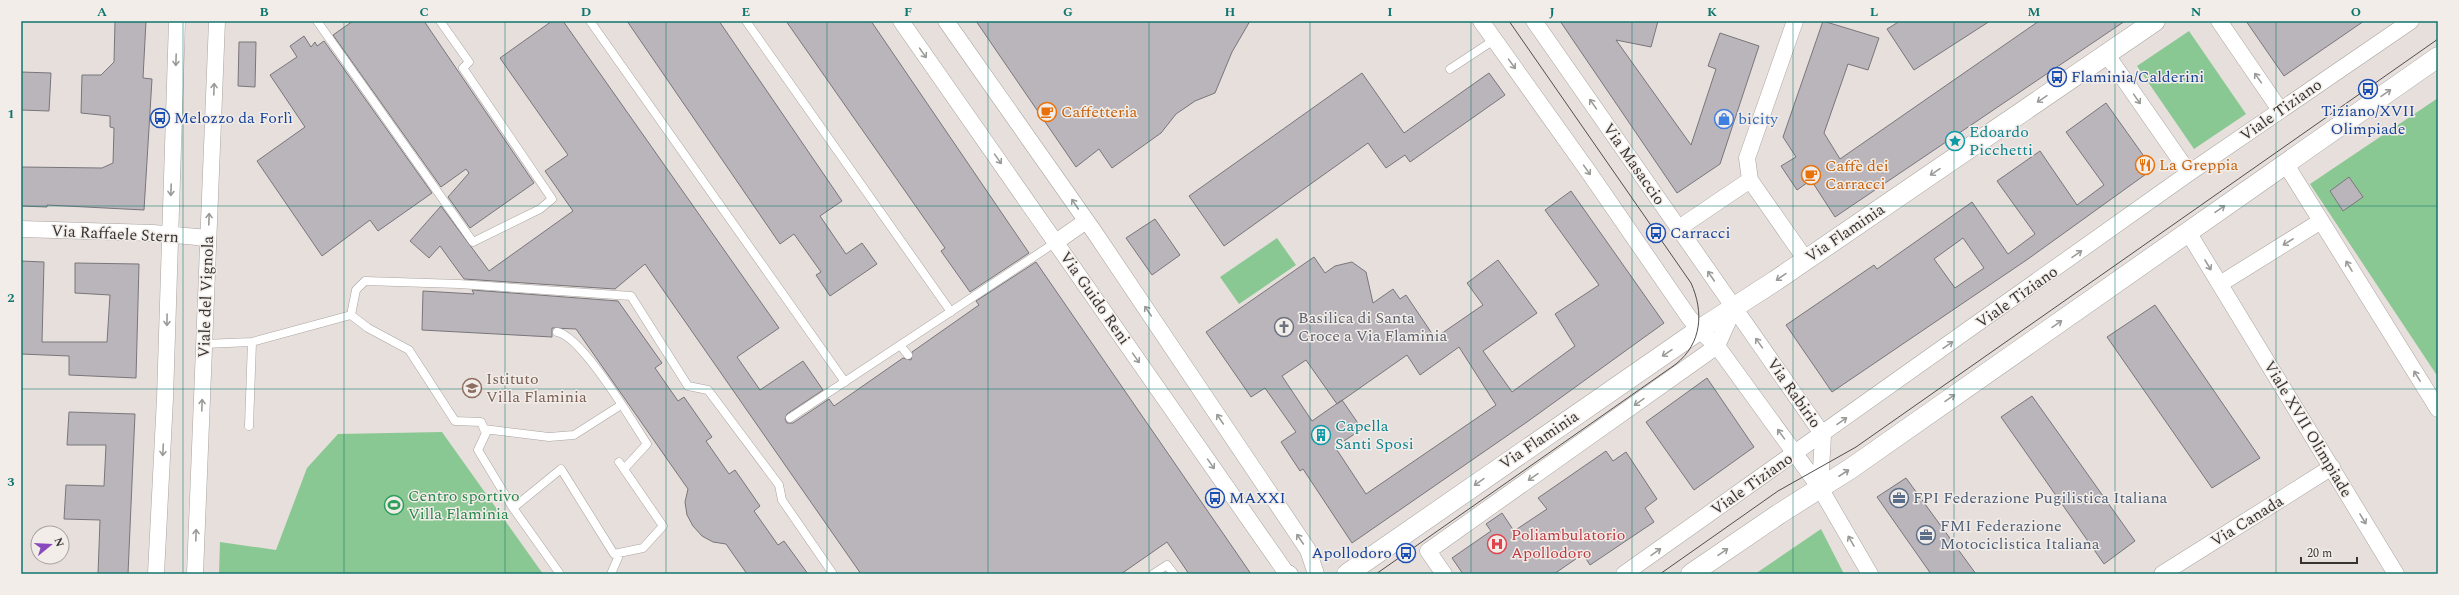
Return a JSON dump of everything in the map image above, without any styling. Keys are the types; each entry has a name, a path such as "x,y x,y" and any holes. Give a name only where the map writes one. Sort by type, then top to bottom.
{"street":[{"path":"156,574 165,398 177,21"},
{"name":"Viale del Vignola","path":"195,574 217,21"},
{"name":"Via Guido Reni","path":"901,21 1285,572 1290,574"},
{"path":"946,21 1086,221 1308,550 1316,574"},
{"path":"1481,21 1698,330 1717,346 1820,488 1870,574"},
{"name":"Via Masaccio","path":"1534,21 1734,308"},
{"path":"1795,21 1747,158 1747,170 1750,180 1806,260"},
{"name":"Via Flaminia","path":"1347,574 1698,330 1806,260 2155,21"},
{"path":"2219,21 2280,110"},
{"name":"Viale Tiziano","path":"1624,574 1823,435 2189,173 2411,21"},
{"path":"2107,55 2189,173"},
{"path":"1691,574 1820,488 2438,57"},
{"path":"2285,164 2438,408"},
{"path":"1679,228 1750,180"},
{"path":"1056,242 1086,221"},
{"path":"2220,284 2321,221"},
{"name":"Via Raffaele Stern","path":"21,229 208,238"},
{"name":"Viale XVII Olimpiade","path":"2188,232 2396,574"},
{"path":"1717,346 1734,308"},
{"name":"Via Rabirio","path":"1734,308 1823,435 1820,488"},
{"name":"Via Flaminia","path":"1444,574 1428,551 1717,346"},
{"name":"Via Canada","path":"2162,574 2332,467"}],"lane":[{"path":"317,21 473,242 540,209 552,199 463,68 469,62 440,21"},
{"path":"590,21 845,382"},
{"path":"746,21 952,312"},
{"path":"1450,69 1494,40"},
{"path":"790,418 1056,242"},
{"path":"352,315 356,290 366,281 459,284 631,296 688,386 708,390 779,484 782,500 833,574"},
{"path":"204,344 252,342 352,315"},
{"path":"352,315 368,328 410,350 455,421 481,422 486,434 478,450 513,508 560,574"},
{"path":"557,332 564,333 582,351 647,444 624,470"},
{"path":"249,426 252,342"},
{"path":"900,345 908,355"},
{"path":"484,429 549,437 574,435 621,405"},
{"path":"513,508 561,469 614,554 643,548 663,526 619,462"},
{"path":"610,574 620,553"},
{"path":"1154,574 1167,564 1174,574"}],"green space":[{"path":"2189,31 2246,114 2194,149 2137,66"},
{"path":"2438,98 2438,377 2310,184","holes":["2349,178 2343,210 2330,191"]},
{"path":"1277,238 1296,265 1239,304 1220,277"},
{"name":"Centro sportivo Villa Flaminia","path":"442,432 543,574 219,574 220,542 276,550 307,468 338,434"},
{"path":"1821,529 1844,574 1755,574"}],"building":[{"path":"115,21 146,21 143,78 152,79 144,210 47,205 47,207 21,206 21,167 102,168 113,163 114,128 110,127 110,116 81,113 82,75 101,75 114,62"},
{"path":"353,21 424,21 534,183 470,228 448,197 469,173 466,169 441,187 333,35"},
{"path":"552,21 563,21 779,328 737,357 760,390 803,361 823,390 787,414 785,419 787,423 793,423 829,399 834,406 903,358 911,360 912,352 979,305 976,301 1036,262 1251,574 1189,574 1167,542 1121,574 861,574 645,264 615,289 464,279 440,246 429,258 410,241 441,206 489,271 573,211 545,171 568,155 500,58"},
{"path":"627,21 719,21 842,201 820,216 846,254 862,243 877,264 830,296 816,275 821,272 794,234 780,244"},
{"path":"786,21 871,21 1029,253 970,292 941,251 945,248"},
{"path":"976,21 1250,21 1232,52 1215,93 1195,101 1176,114 1161,133 1112,168 1099,149 1076,167"},
{"path":"1560,21 1658,21 1651,47 1616,40 1691,145 1716,69 1708,66 1720,33 1759,46 1720,164 1677,193"},
{"path":"1823,21 1879,38 1868,70 1848,64 1824,133 1840,159 2039,21 2125,21 1835,217 1811,180 1797,190 1781,166 1796,157 1783,137"},
{"path":"1900,21 1990,21 1914,70 1887,29"},
{"path":"2246,21 2364,21 2284,76"},
{"path":"304,36 311,47 315,42 317,46 324,41 432,193 378,231 370,220 322,256 257,161 305,127 270,75 297,57 290,46"},
{"path":"239,42 256,42 255,87 238,86"},
{"path":"21,72 51,73 49,111 21,110"},
{"path":"1362,73 1404,133 1489,73 1505,95 1410,162 1405,155 1386,168 1368,143 1224,246 1189,196"},
{"path":"2106,103 2153,169 2028,259 1832,392 1786,325 1874,265 1877,269 1972,202 2008,254 2035,234 1997,181 2040,151 2077,205 2104,185 2066,132","holes":["1963,238 1984,268 1955,288 1934,259"]},
{"path":"2349,177 2363,197 2343,211 2330,191"},
{"path":"1571,191 1664,323 1527,422 1352,543 1303,469 1300,471 1281,442 1296,432 1265,388 1251,397 1206,332 1314,257 1325,273 1335,266 1352,262 1366,272 1373,303 1393,289 1400,299 1406,295 1435,338 1483,305 1467,283 1498,260 1537,313 1483,351 1512,392 1575,346 1555,314 1599,285 1545,210","holes":["1459,347 1496,405 1366,494 1335,447 1362,429 1342,400 1407,355 1420,375","1306,360 1337,404 1312,421 1282,376"]},
{"path":"1155,219 1180,255 1152,275 1126,238"},
{"path":"21,261 44,262 42,342 107,342 110,295 75,293 75,263 139,264 136,378 69,375 69,356 21,354"},
{"path":"472,290 618,301 662,363 655,368 678,401 684,397 712,437 706,441 729,474 735,470 760,506 754,511 778,545 784,541 808,574 747,574 726,544 713,542 702,536 693,526 687,515 685,502 688,489 576,329 552,328 552,337 422,330 423,291 474,294"},
{"path":"2155,305 2260,458 2212,488 2107,337"},
{"path":"1707,378 1754,447 1694,490 1646,422"},
{"path":"2032,396 2135,541 2104,564 2001,417"},
{"path":"69,412 135,414 128,574 98,574 100,520 64,519 66,485 104,486 106,445 67,445"},
{"path":"1606,451 1613,461 1626,452 1657,499 1645,508 1654,522 1590,565 1583,554 1554,574 1463,574 1452,558 1491,531 1486,524 1502,513 1514,531 1547,509 1538,498"},
{"path":"1906,478 1976,574 1931,574 1877,497"}],"tram line":[{"path":"1376,574 1676,364 1685,356 1696,337 1699,316 1698,305 1691,283 1509,21"},
{"path":"1660,574 1778,491 1856,447 2438,39"}],"place":[{"name":"Flaminia/Calderini","path":"2057,77"},
{"name":"Tiziano/XVII Olimpiade","path":"2368,89"},
{"name":"Caffetteria","path":"1047,112"},
{"name":"Melozzo da Forlì","path":"160,118"},
{"name":"bicity","path":"1724,119"},
{"name":"Edoardo Picchetti","path":"1955,141"},
{"name":"La Greppia","path":"2145,165"},
{"name":"Caffè dei Carracci","path":"1811,175"},
{"name":"Carracci","path":"1656,233"},
{"name":"Basilica di Santa Croce a Via Flaminia","path":"1284,327"},
{"name":"Istituto Villa Flaminia","path":"472,388"},
{"name":"Capella Santi Sposi","path":"1321,435"},
{"name":"MAXXI","path":"1215,498"},
{"name":"FPI Federazione Pugilistica Italiana","path":"1899,498"},
{"name":"Centro sportivo Villa Flaminia","path":"394,505"},
{"name":"FMI Federazione Motociclistica Italiana","path":"1926,535"},
{"name":"Poliambulatorio Apollodoro","path":"1497,544"},
{"name":"Apollodoro","path":"1406,553"}]}
